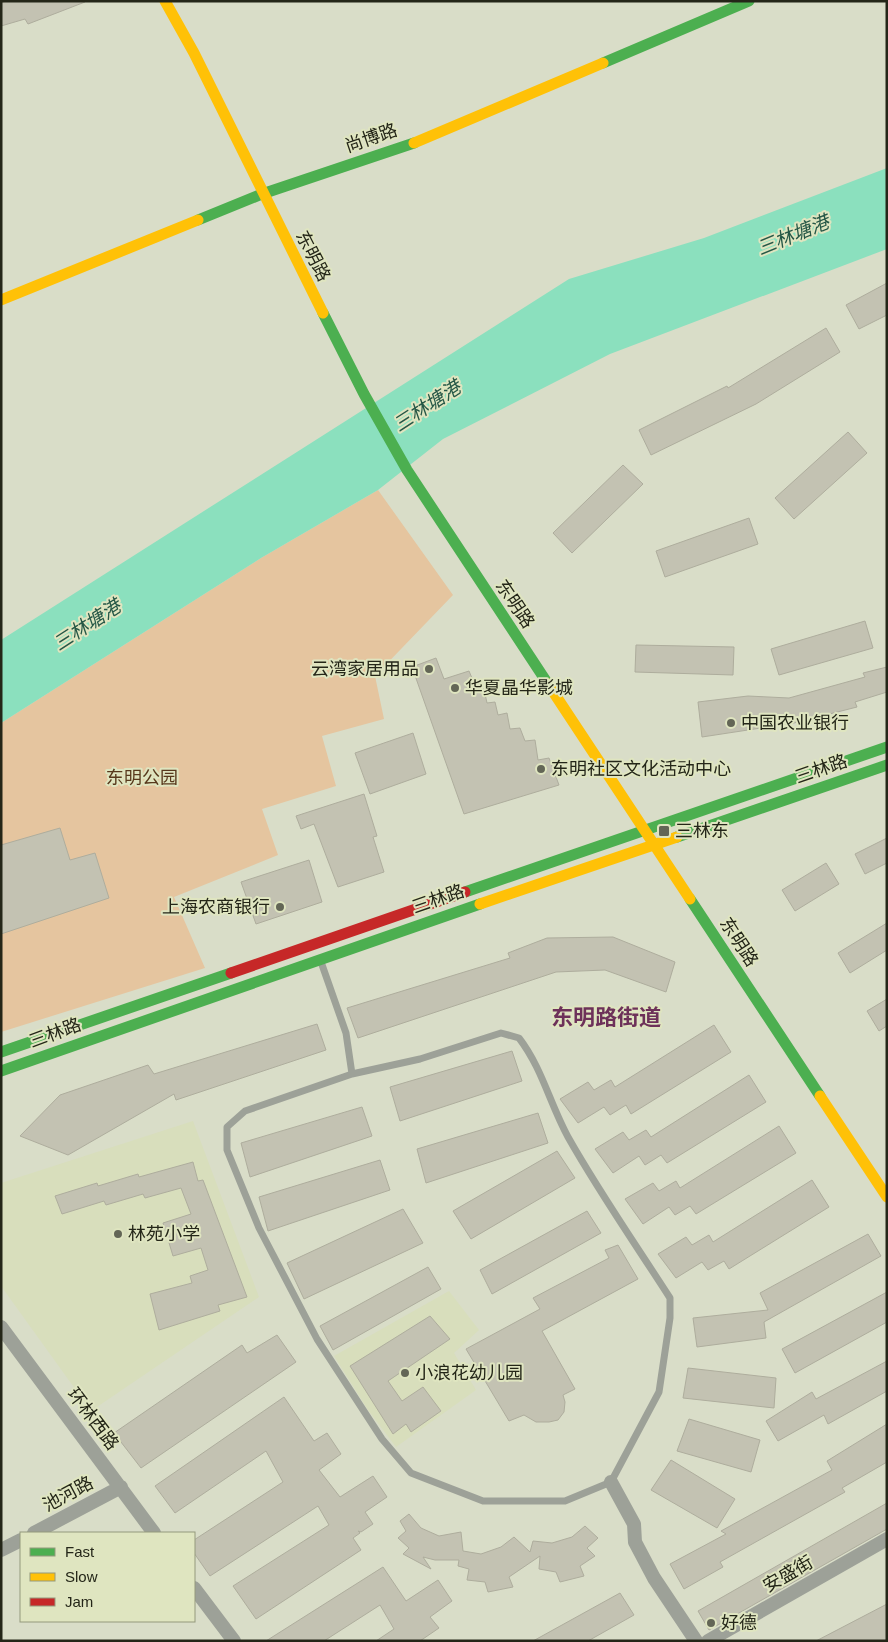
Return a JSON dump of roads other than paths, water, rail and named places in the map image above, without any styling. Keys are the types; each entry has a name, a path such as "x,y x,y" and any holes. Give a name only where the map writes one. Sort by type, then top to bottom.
{"main road":[{"name":"东明路","path":"165,1 194,53 262,194 364,394 407,470 887,1197"},
{"name":"尚博路","path":"1,300 262,194 422,140 749,1"},
{"name":"三林路","path":"1,1052 887,748"},
{"name":"三林路","path":"1,1071 320,958 887,765"}],"street":[{"name":"环林西路","path":"1,1327 153,1532"},
{"path":"611,1482 634,1524 635,1542 654,1578 696,1641"},
{"name":"池河路","path":"36,1532 120,1487"},
{"name":"安盛街","path":"708,1641 887,1539"},
{"path":"1,1550 20,1540"},
{"path":"195,1589 234,1641"}],"lane":[{"path":"320,958 346,1033 352,1074"},
{"path":"501,1033 520,1038 526,1046 539,1070 567,1136 670,1298 670,1318 658,1392 611,1482 565,1501 483,1502 411,1473 382,1439 317,1339 259,1228 226,1150 226,1127 245,1111 352,1074 420,1059 501,1033"}],"water":[{"name":"三林塘港","path":"887,168 887,249 610,354 443,439 378,490 261,558 1,723 1,640 569,279 704,238"}],"place":[{"name":"云湾家居用品","path":"429,669"},
{"name":"华夏晶华影城","path":"455,688"},
{"name":"中国农业银行","path":"731,723"},
{"name":"东明社区文化活动中心","path":"541,769"},
{"name":"三林东","path":"664,831"},
{"name":"上海农商银行","path":"280,907"},
{"name":"林苑小学","path":"118,1234"},
{"name":"小浪花幼儿园","path":"405,1373"},
{"name":"好德","path":"711,1623"}],"district":[{"name":"东明路街道","path":"606,1017"}],"park label":[{"name":"东明公园","path":"142,778"}]}
